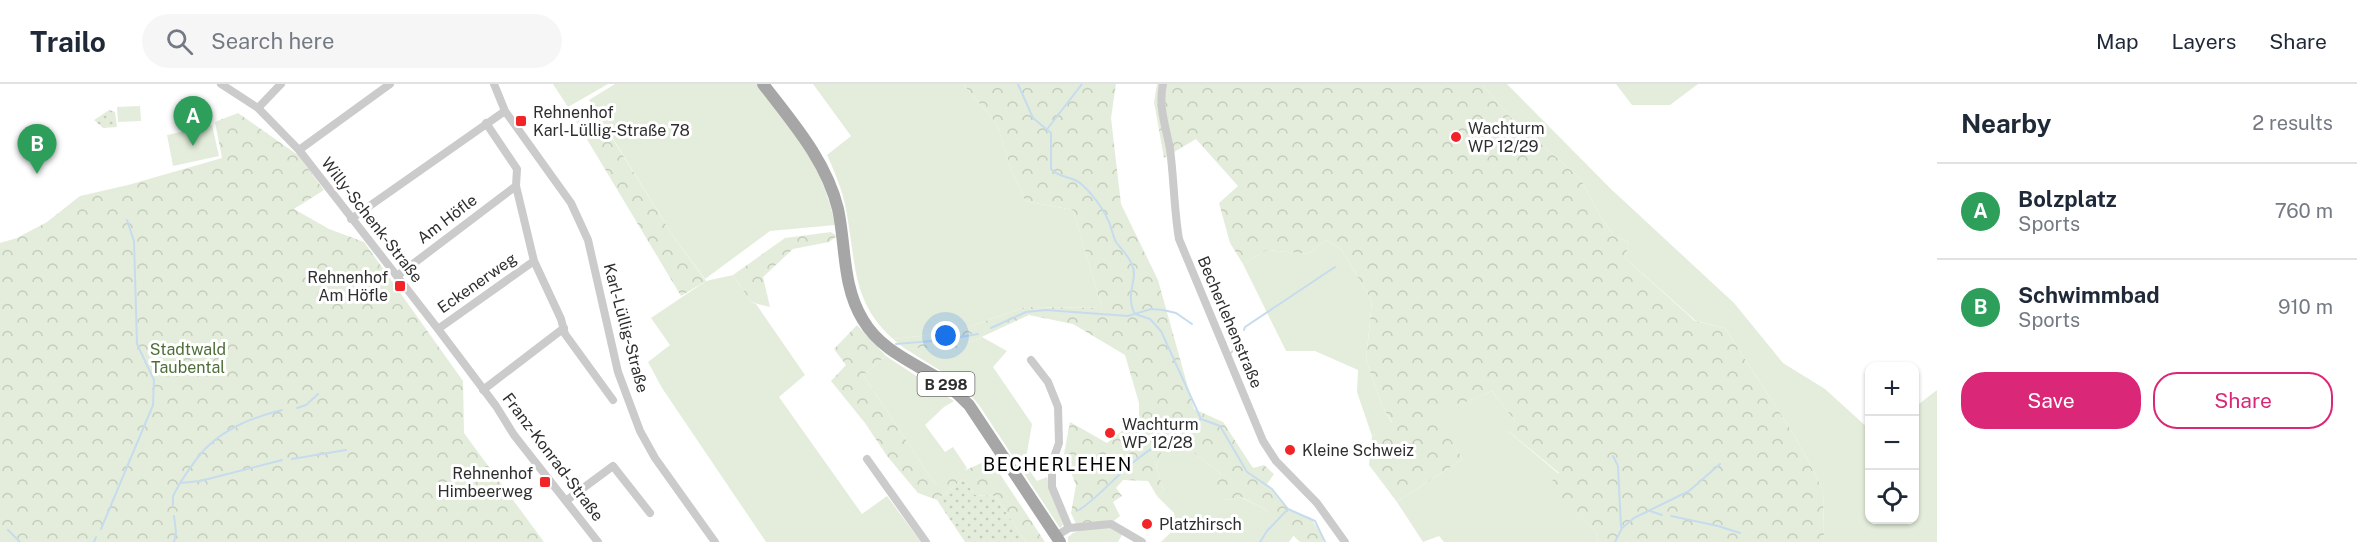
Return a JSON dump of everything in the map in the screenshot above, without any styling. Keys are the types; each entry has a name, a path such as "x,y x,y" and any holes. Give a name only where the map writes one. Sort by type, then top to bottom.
{"main road":[{"name":"B 298","path":"762,84 815,154 832,190 838,210 849,287 854,304 863,321 876,338 891,351 944,382 969,405 1058,539"}],"street":[{"name":"Willy-Schenk-Straße","path":"221,84 258,108 299,150 483,390"},
{"path":"258,108 281,84"},
{"path":"299,150 390,84"},
{"name":"Karl-Lüllig-Straße","path":"494,84 505,111 571,203 588,240 618,372 640,431 655,458 716,542"},
{"name":"Becherlehenstraße","path":"1163,84 1160,100 1170,151 1179,239 1263,441 1276,461 1317,503 1345,542"},
{"path":"351,219 505,111"},
{"path":"486,123 517,169 516,186 534,261 558,311 565,334 612,400"},
{"name":"Am Höfle","path":"397,276 516,186"},
{"name":"Eckenerweg","path":"438,329 534,261"},
{"path":"483,390 564,328"},
{"path":"1031,360 1048,382 1058,407 1059,443 1052,463 1052,487 1069,528"},
{"name":"Franz-Konrad-Straße","path":"483,390 514,435 598,542"},
{"path":"867,459 926,542"},
{"path":"567,500 613,466 650,513"},
{"path":"1058,539 1069,528 1111,524 1142,542"}],"green space":[{"path":"553,84 608,84 568,107"},
{"path":"615,84 757,84 815,166 830,203 835,225 770,231 705,279 675,239 589,100"},
{"path":"813,84 963,84 997,124 1010,166 1025,201 1073,210 1102,308 1026,307 954,332 893,339 880,326 864,299 855,270 845,204 827,155 851,136"},
{"path":"963,84 1116,84 1111,118 1121,204 1158,280 1194,409 1223,422 1253,468 1264,465 1274,474 1267,484 1291,510 1310,517 1323,537 1323,542 1300,542 1265,509 1241,497 1228,500 1211,494 1221,474 1169,433 1156,466 1164,491 1157,496 1148,481 1123,480 1116,488 1122,496 1113,502 1120,516 1110,524 1076,524 1071,513 1076,485 1064,454 1070,422 1107,443 1139,417 1139,403 1125,355 1073,324 1029,315 958,348 904,348 893,339 954,332 1026,307 1102,308 1073,210 1025,201 1010,166 997,124"},
{"path":"1157,84 1482,84 1508,115 1580,178 1614,236 1629,242 1625,258 1695,321 1725,328 1796,438 1823,490 1824,542 1598,542 1596,531 1546,488 1559,473 1507,430 1515,421 1492,391 1435,415 1463,459 1397,502 1369,465 1372,436 1392,422 1383,408 1366,360 1372,301 1341,249 1326,240 1308,254 1267,250 1243,264 1230,243 1219,203 1238,186 1196,139 1164,158 1154,102"},
{"path":"1482,84 1507,84 1611,189 1734,303 1783,363 1825,389 1865,425 1865,524 1919,524 1919,404 1937,390 1937,542 1824,542 1823,490 1796,438 1725,328 1696,321 1625,258 1629,242 1614,236 1580,178 1508,115"},
{"path":"1616,84 1698,84 1670,105 1632,105"},
{"path":"140,106 141,121 118,122 117,107"},
{"path":"594,109 675,239 706,281 681,296 570,111"},
{"path":"109,110 115,112 117,127 103,128 94,120"},
{"name":"Stadtwald Taubental","path":"238,113 298,155 324,190 294,209 329,229 364,242 463,381 464,433 544,542 0,542 0,243 17,238 47,222 80,196 222,158 215,122"},
{"path":"212,125 219,156 173,166 167,135"},
{"path":"831,232 837,236 829,242 793,249 763,277 770,307 751,302 733,275 785,238"},
{"path":"1326,240 1341,249 1372,301 1366,360 1383,408 1392,423 1372,436 1357,392 1358,370 1315,351 1286,351 1243,264 1267,250 1308,254"},
{"path":"733,275 805,375 779,397 862,514 887,496 921,542 766,542 662,388 648,362 670,345 651,318 706,281"},
{"path":"857,325 886,356 863,375 935,484 990,459 1045,542 1026,542 995,496 975,495 963,479 937,500 918,493 831,381 846,365 834,349"},
{"path":"982,337 1007,351 993,367 1032,424 1025,464 1037,481 1047,477 1063,525 1060,528 979,405 960,383 904,348 957,348"},
{"path":"886,356 954,401 925,425 945,452 953,447 967,468 963,473 935,484 863,375"},
{"path":"1492,391 1515,421 1508,431 1559,474 1547,488 1596,531 1598,542 1444,542 1439,536 1423,542 1397,502 1463,459 1434,415"},
{"path":"1169,433 1221,474 1212,493 1228,500 1240,497 1265,509 1294,535 1289,542 1161,542 1174,529 1174,513 1157,496 1164,491 1156,466"},
{"path":"963,479 975,495 995,496 1026,542 965,542 937,500"},
{"path":"1105,526 1123,533 1118,542 1068,542 1068,537 1073,533 1087,528"}],"waterway":[{"path":"1018,84 1033,118 1051,133 1051,169 1080,183 1106,215 1116,242 1134,270 1131,300 1135,314 1150,319 1161,331 1201,419 1220,426 1247,472 1272,489 1288,509 1315,521 1325,542"},
{"path":"1048,128 1082,84"},
{"path":"101,529 153,405 154,380 137,344 134,241 127,220"},
{"path":"1244,330 1245,327 1335,267"},
{"path":"991,328 1026,312 1046,310 1128,316 1151,309 1163,310 1176,313 1192,324"},
{"path":"896,344 944,340 978,334"},
{"path":"1231,353 1238,344"},
{"path":"297,408 306,405 318,394"},
{"path":"180,483 202,452 223,434 251,420 282,410"},
{"path":"1079,510 1139,457 1201,419"},
{"path":"292,459 346,450"},
{"path":"1613,456 1618,466 1621,527"},
{"path":"173,505 173,496 180,483 200,481 282,460"},
{"path":"1615,542 1622,528 1634,518 1689,491 1720,464"},
{"path":"1260,542 1287,510"},
{"path":"1650,511 1662,515"},
{"path":"174,516 176,532 174,542"},
{"path":"1671,516 1740,533"},
{"path":"8,530 20,542"},
{"path":"94,542 96,537"}],"place":[{"name":"Rehnenhof Karl-Lüllig-Straße 78","path":"521,121"},
{"name":"Wachturm WP 12/29","path":"1456,137"},
{"name":"Bolzplatz","path":"193,146"},
{"name":"Schwimmbad","path":"37,174"},
{"name":"Rehnenhof Am Höfle","path":"400,286"},
{"name":"Wachturm WP 12/28","path":"1110,433"},
{"name":"Kleine Schweiz","path":"1290,450"},
{"name":"Rehnenhof Himbeerweg","path":"545,482"},
{"name":"Platzhirsch","path":"1147,524"}],"district":[{"name":"BECHERLEHEN","path":"1058,464"}]}
